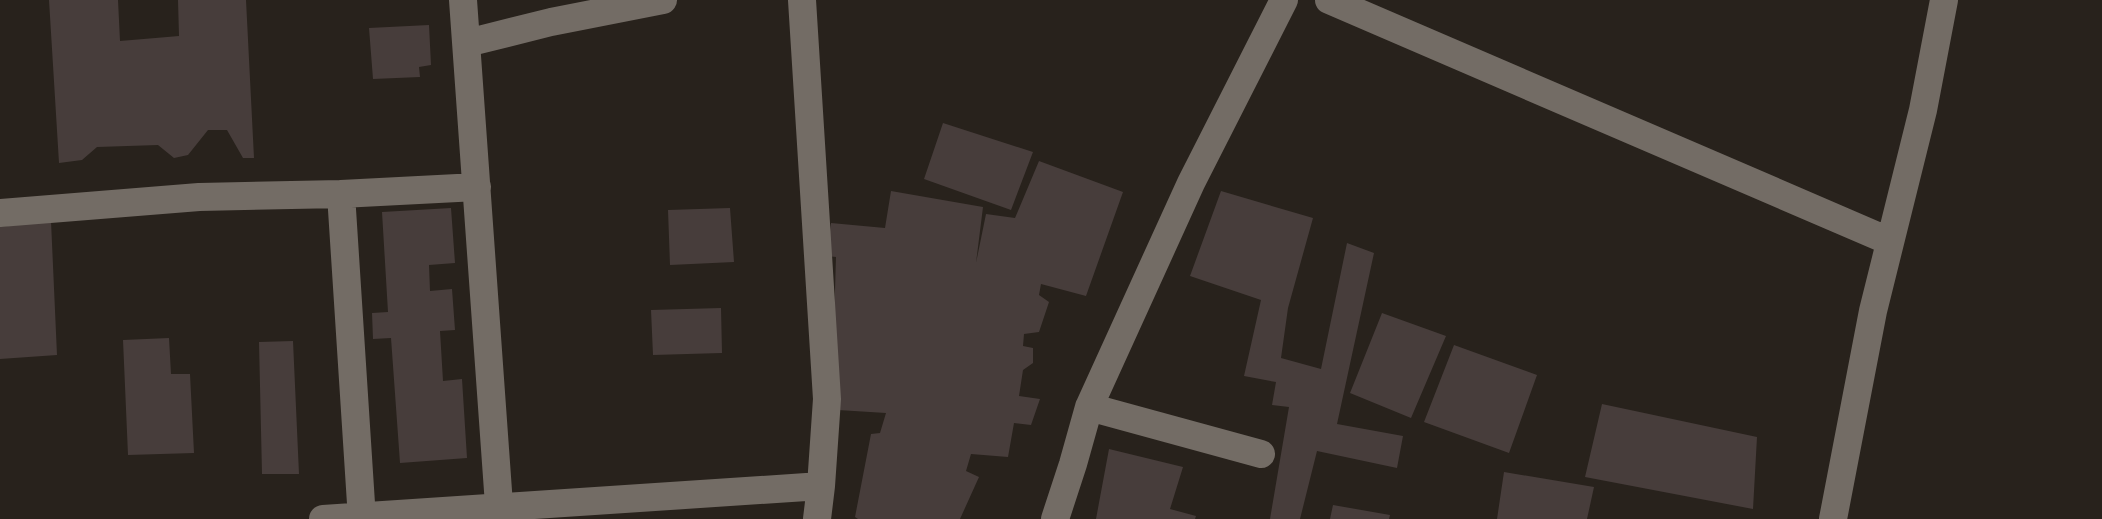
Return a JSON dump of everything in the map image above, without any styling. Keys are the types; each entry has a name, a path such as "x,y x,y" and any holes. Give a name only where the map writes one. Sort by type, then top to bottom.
{"street":[{"path":"464,0 500,513"},
{"path":"466,43 551,22 664,0"},
{"path":"802,0 827,399 817,519"},
{"path":"1055,519 1089,407 1191,183 1284,0"},
{"path":"1329,0 1889,241"},
{"path":"1833,519 1872,311 1923,110 1944,0"},
{"path":"0,213 199,197 341,194 477,187"},
{"path":"341,194 362,518"},
{"path":"1089,407 1261,454"},
{"path":"322,519 500,513 821,486"}],"building":[{"path":"49,0 118,0 120,41 179,36 178,0 246,0 254,158 243,158 227,130 208,130 188,155 174,158 158,145 97,147 82,160 59,163"},
{"path":"429,25 431,65 419,67 420,77 373,79 369,28"},
{"path":"943,123 1033,152 1011,210 924,179"},
{"path":"1039,161 1123,192 1086,296 1041,284 1039,295 1049,302 1039,332 1024,334 1023,346 1033,348 1033,363 1023,370 1019,396 1040,399 1031,425 1014,423 1008,457 971,454 966,471 979,477 960,519 858,519 855,517 871,434 880,433 886,413 838,410 834,323 836,257 827,256 831,223 885,228 891,191 983,207 976,263 986,214 1015,218"},
{"path":"1221,191 1313,218 1288,308 1281,358 1321,369 1347,243 1374,253 1337,424 1403,436 1397,468 1317,451 1300,519 1270,519 1289,407 1272,405 1276,382 1244,376 1261,300 1190,276"},
{"path":"451,208 455,263 429,265 430,291 452,289 455,330 440,331 443,381 462,379 467,458 400,463 391,338 373,339 372,313 388,312 382,212"},
{"path":"730,208 734,262 670,265 668,210"},
{"path":"51,221 57,355 0,359 0,227"},
{"path":"721,308 722,353 653,355 651,310"},
{"path":"1382,313 1446,336 1411,418 1350,393"},
{"path":"169,338 171,374 190,374 194,453 128,455 123,340"},
{"path":"293,341 299,474 262,474 259,342"},
{"path":"1454,345 1537,375 1509,453 1424,422"},
{"path":"1602,404 1757,437 1753,509 1585,477"},
{"path":"1109,449 1183,467 1170,509 1196,516 1195,519 1096,519"},
{"path":"1504,472 1594,487 1587,519 1497,519"},
{"path":"1333,505 1390,515 1389,519 1330,519"}]}
